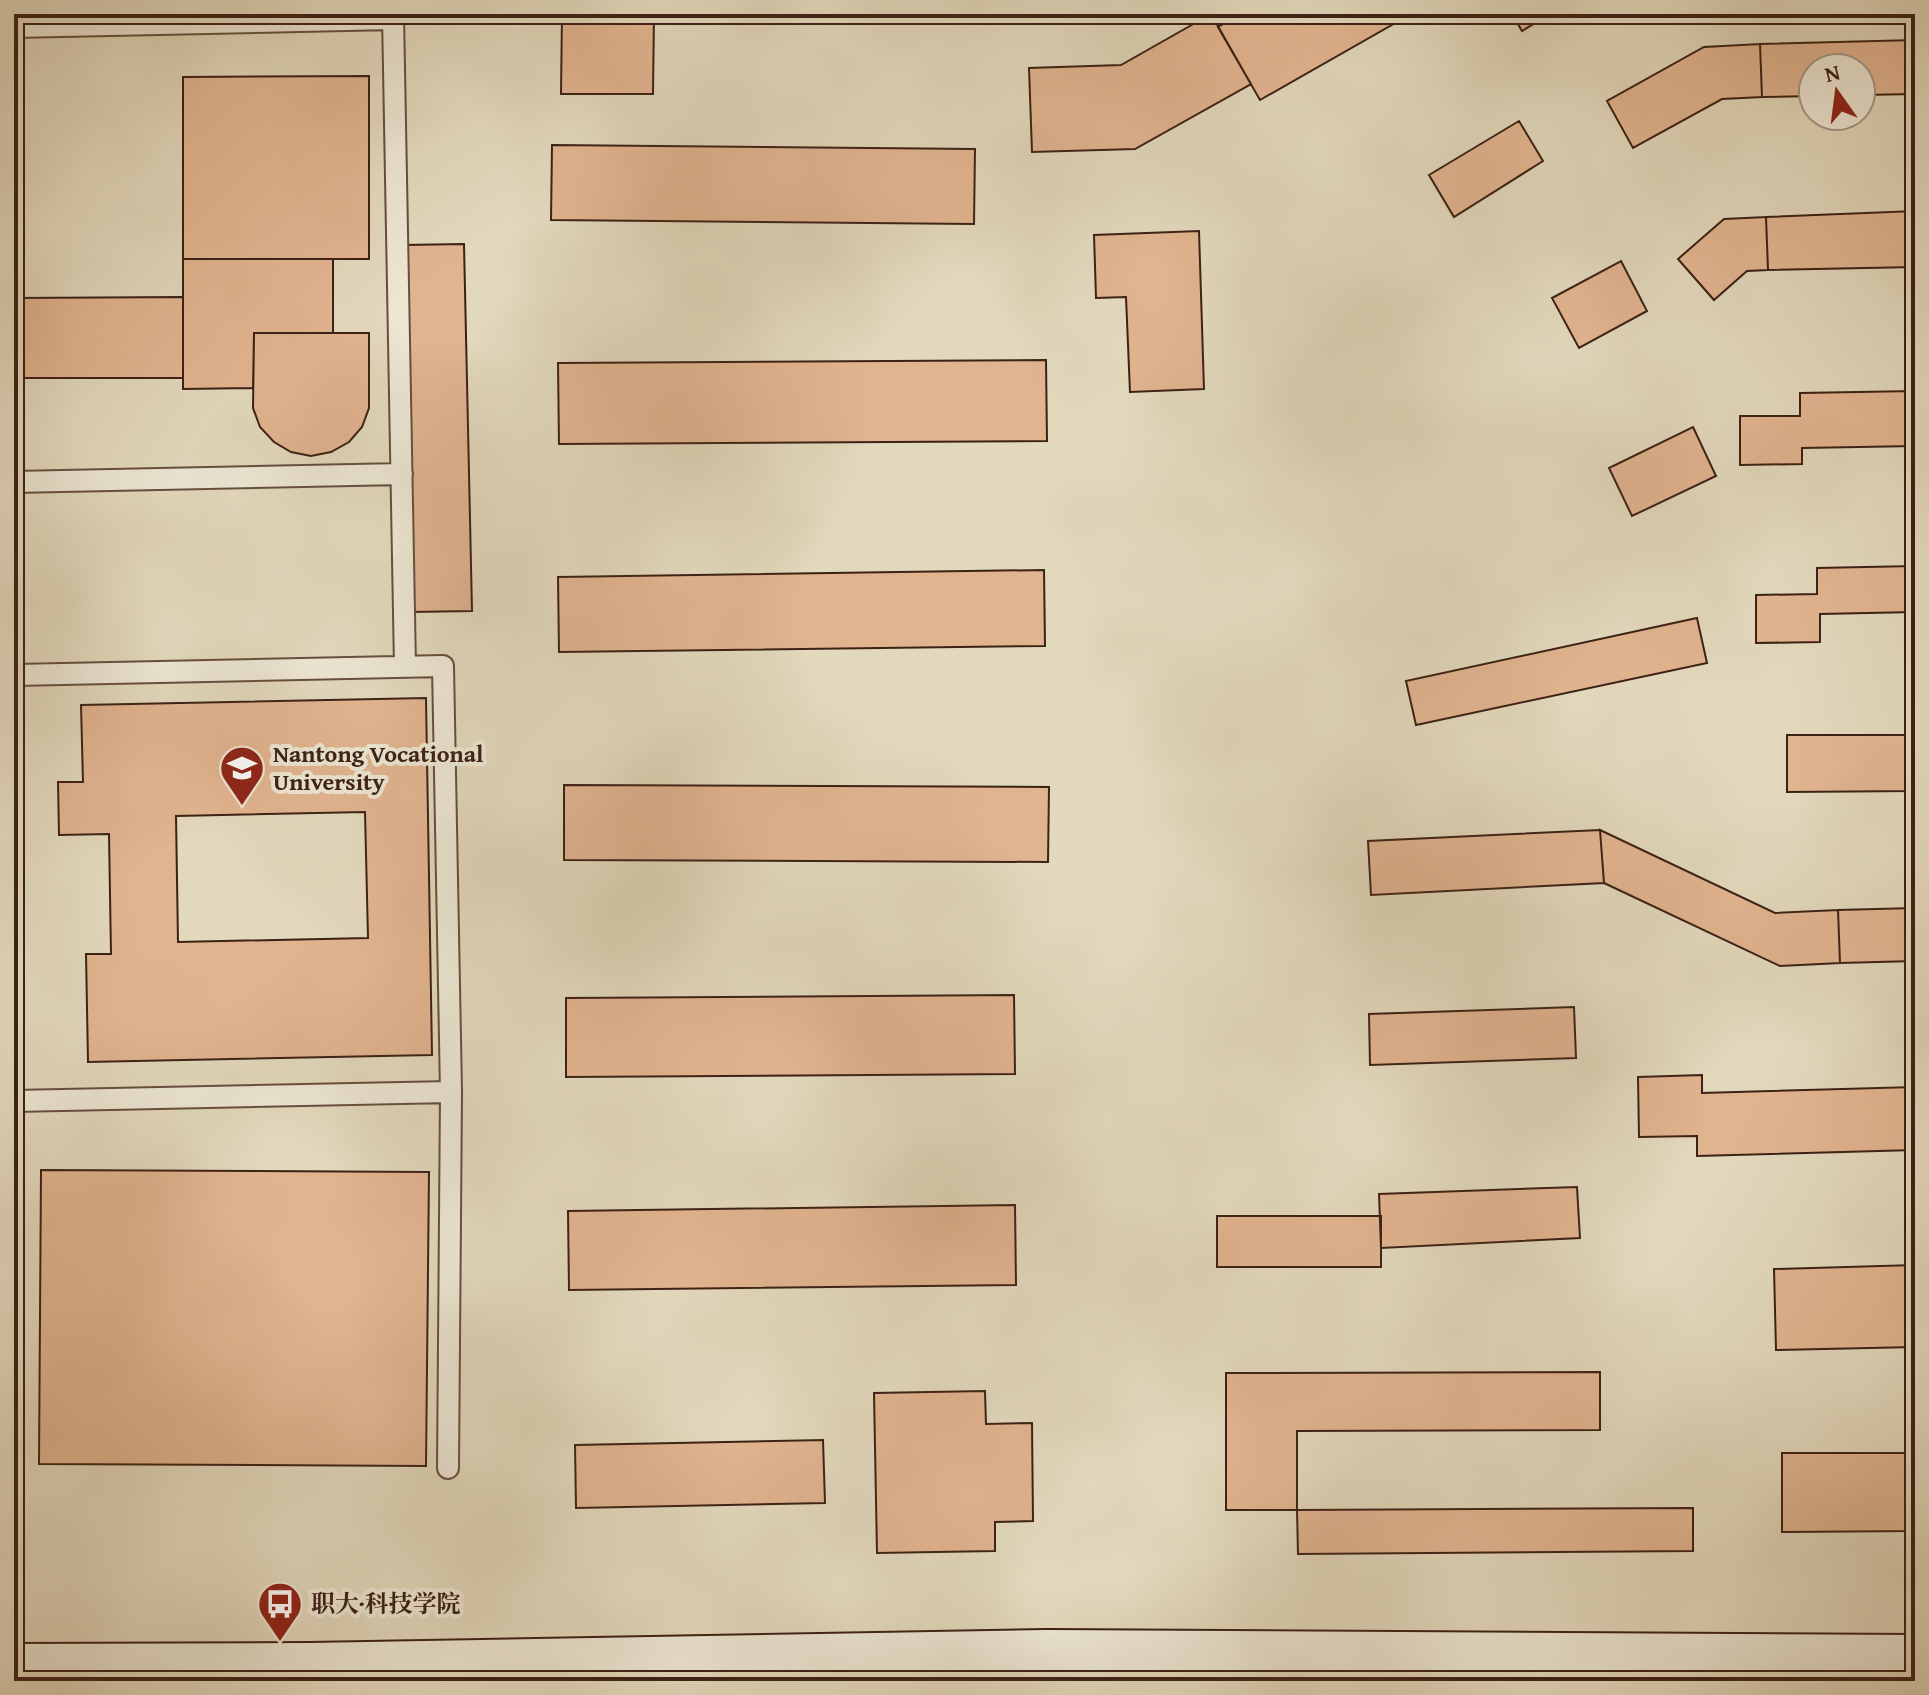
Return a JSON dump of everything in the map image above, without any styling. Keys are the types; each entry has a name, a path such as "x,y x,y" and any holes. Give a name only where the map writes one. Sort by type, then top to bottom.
{"main road":[{"path":"14,1666 340,1664 1046,1652 1915,1657"}],"lane":[{"path":"14,27 393,16 405,667"},
{"path":"14,482 402,474"},
{"path":"14,675 443,666 451,1092 448,1468"},
{"path":"14,1101 451,1092"}],"building":[{"path":"562,14 654,14 653,94 561,94"},
{"path":"1211,14 1251,84 1135,149 1032,152 1029,68 1121,65"},
{"path":"1241,14 1411,14 1260,100 1218,27"},
{"path":"1512,14 1550,14 1522,31"},
{"path":"1915,40 1915,94 1877,95 1877,52 1797,52 1797,96 1762,97 1760,44"},
{"path":"1760,44 1762,97 1722,99 1633,148 1607,101 1704,47"},
{"path":"369,76 369,259 183,259 183,77"},
{"path":"1519,121 1543,161 1454,217 1429,175"},
{"path":"552,145 975,149 974,224 551,220"},
{"path":"1915,211 1915,267 1768,270 1766,217"},
{"path":"1766,217 1768,270 1747,271 1714,300 1678,259 1724,219"},
{"path":"1199,231 1204,389 1130,392 1126,297 1096,298 1094,235"},
{"path":"464,244 472,611 410,612 403,245"},
{"path":"183,259 333,259 333,333 254,333 253,388 183,389"},
{"path":"1621,261 1647,311 1579,348 1552,298"},
{"path":"183,297 183,378 14,378 14,298"},
{"path":"254,333 369,333 369,408 362,427 349,442 331,452 311,456 291,452 274,442 260,427 253,408"},
{"path":"1046,360 1047,441 559,444 558,363"},
{"path":"1915,391 1915,446 1802,448 1802,464 1740,465 1740,416 1800,416 1800,393"},
{"path":"1693,427 1716,476 1632,516 1609,468"},
{"path":"1915,566 1915,612 1820,614 1820,642 1756,643 1756,595 1817,594 1817,568"},
{"path":"1044,570 1045,646 559,652 558,577"},
{"path":"1697,618 1707,663 1416,725 1406,681"},
{"path":"426,698 432,1055 88,1062 86,954 111,954 109,834 59,835 58,782 83,782 81,705","holes":["365,812 368,938 178,942 176,816"]},
{"path":"1787,735 1915,735 1915,791 1787,792"},
{"path":"564,785 1049,787 1048,862 564,860"},
{"path":"1600,830 1604,883 1371,895 1368,841"},
{"path":"1600,830 1775,913 1838,910 1840,963 1780,966 1604,883"},
{"path":"1915,908 1915,961 1840,963 1838,910"},
{"path":"1014,995 1015,1074 566,1077 566,998"},
{"path":"1574,1007 1576,1058 1370,1065 1369,1014"},
{"path":"1702,1075 1702,1093 1915,1087 1915,1150 1697,1156 1697,1136 1639,1137 1638,1077"},
{"path":"41,1170 429,1172 426,1466 39,1464"},
{"path":"1577,1187 1580,1238 1381,1248 1379,1194"},
{"path":"1015,1205 1016,1285 569,1290 568,1211"},
{"path":"1217,1216 1381,1216 1381,1267 1217,1267"},
{"path":"1915,1265 1915,1347 1776,1350 1774,1269"},
{"path":"1600,1372 1600,1430 1297,1431 1297,1510 1226,1510 1226,1373"},
{"path":"985,1391 986,1424 1032,1423 1033,1521 995,1522 995,1551 877,1553 874,1393"},
{"path":"823,1440 825,1503 576,1508 575,1445"},
{"path":"1782,1453 1915,1453 1915,1531 1782,1532"},
{"path":"14,1472 21,1472 22,1498 14,1499"},
{"path":"1693,1508 1693,1551 1298,1554 1297,1510"}],"place":[{"name":"Nantong Vocational University","path":"242,807"},
{"name":"职大·科技学院","path":"280,1643"}]}
